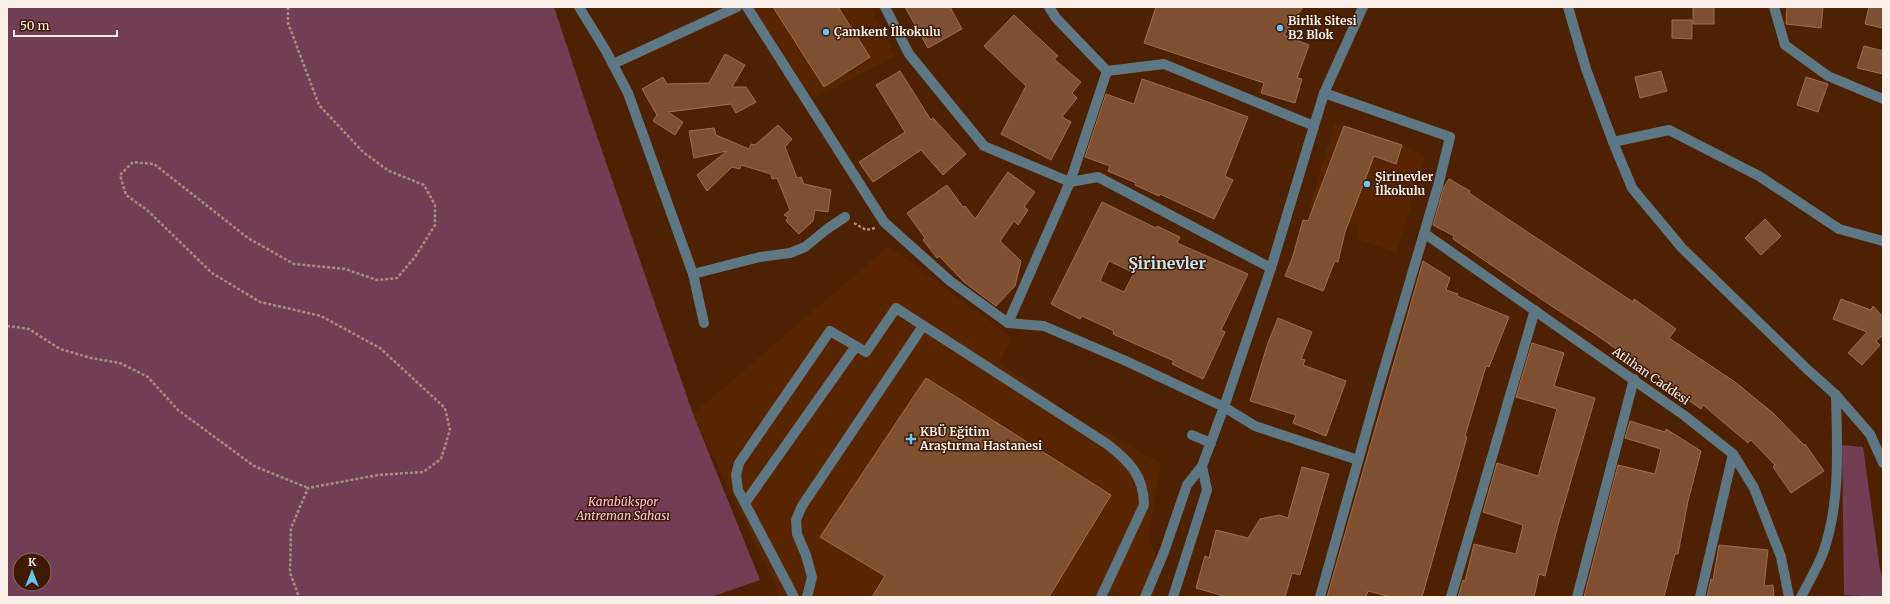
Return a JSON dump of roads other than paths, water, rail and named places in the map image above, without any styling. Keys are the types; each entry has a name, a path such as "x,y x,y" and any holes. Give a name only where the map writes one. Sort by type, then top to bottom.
{"street":[{"path":"579,7 628,92 694,274 704,323"},
{"path":"613,64 737,7"},
{"path":"747,7 884,222 950,281 1008,323 1044,326 1126,361 1224,407 1255,426 1358,460"},
{"path":"885,7 909,54 984,146 1070,182 1098,177 1271,268"},
{"path":"1049,7 1056,18 1107,70"},
{"path":"1145,597 1164,552 1187,485 1202,466 1211,443 1271,268 1324,93 1363,7"},
{"path":"1568,7 1586,69 1632,188 1682,248 1808,370 1836,395 1870,434 1883,463"},
{"path":"1774,7 1785,45 1828,76 1883,99"},
{"path":"1107,70 1164,64 1314,126"},
{"path":"1008,323 1070,182 1107,70"},
{"path":"1320,597 1358,460 1438,186 1450,137 1324,93"},
{"path":"1613,142 1669,130 1759,176 1839,229 1883,241"},
{"path":"694,274 730,263 790,253 813,242 827,229 845,217"},
{"name":"Atlıhan Caddesi","path":"1424,234 1686,416 1733,454 1754,488 1781,557 1789,597"},
{"path":"792,596 738,490 736,476 739,463 830,331 866,352 896,308 1107,444 1124,456 1136,472 1144,492 1144,505 1101,597"},
{"path":"1451,597 1535,310"},
{"path":"807,597 812,576 806,555 797,534 796,520 802,506 923,326"},
{"path":"745,503 856,346"},
{"path":"1577,597 1634,379"},
{"path":"1801,597 1814,573 1823,551 1836,494 1838,455 1836,395"},
{"path":"1192,435 1211,443"},
{"path":"1700,597 1733,454"},
{"path":"1173,597 1207,490 1202,466"}],"place":[{"name":"Birlik Sitesi B2 Blok","path":"1280,28"},
{"name":"Çamkent İlkokulu","path":"826,32"},
{"name":"Şirinevler İlkokulu","path":"1367,184"},
{"name":"KBÜ Eğitim Araştırma Hastanesi","path":"911,439"}],"district":[{"name":"Şirinevler","path":"1167,263"}],"park label":[{"name":"Karabükspor Antreman Sahası","path":"623,509"}]}
